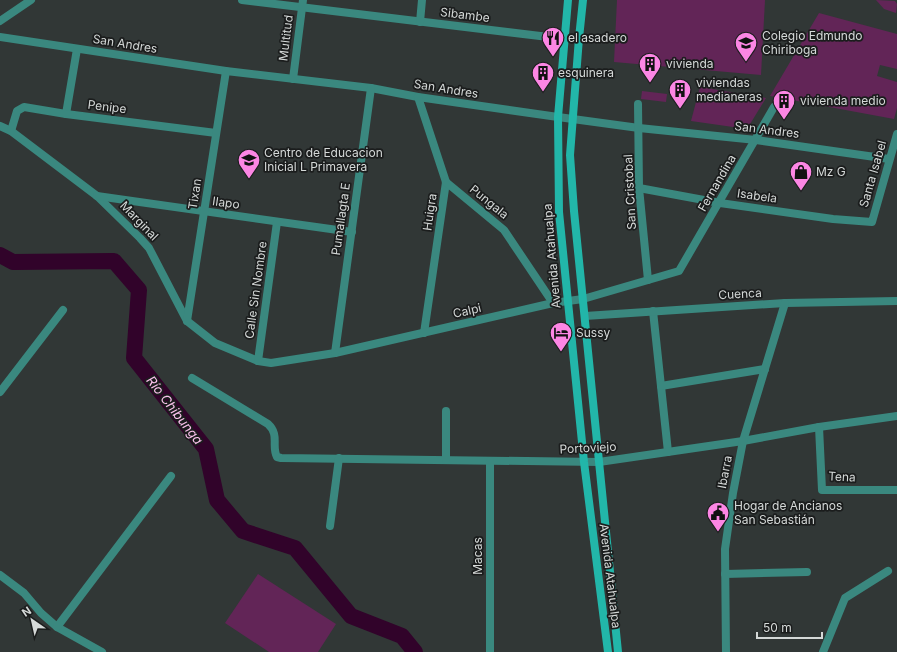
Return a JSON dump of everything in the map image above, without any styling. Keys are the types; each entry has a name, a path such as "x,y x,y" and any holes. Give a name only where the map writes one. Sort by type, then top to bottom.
{"main road":[{"name":"Avenida Atahualpa","path":"568,0 558,117 559,212 584,462 608,652"},
{"name":"Avenida Atahualpa","path":"583,0 570,155 574,211 584,299 618,652"}],"street":[{"path":"0,21 31,0"},
{"name":"Sibambe","path":"242,0 302,4 420,22 565,39"},
{"path":"420,22 422,0"},
{"name":"Multitud","path":"293,79 302,4"},
{"name":"San Andres","path":"0,37 226,71 371,88 418,98 639,128 756,140 889,159"},
{"path":"66,114 77,49"},
{"name":"Tixan","path":"187,321 226,71"},
{"name":"Pumallagta E","path":"335,353 371,88"},
{"name":"Huigra","path":"418,98 446,182 424,333"},
{"name":"San Cristobal","path":"638,104 639,188 648,280"},
{"name":"Penipe","path":"11,131 17,111 24,107 66,114 216,133"},
{"name":"Fernandina","path":"679,271 720,203 774,107"},
{"name":"Marginal","path":"0,126 11,131 97,196 149,248 187,321 215,343 258,361"},
{"name":"Santa Isabel","path":"872,222 897,134"},
{"name":"Pungala","path":"446,182 504,230 553,303"},
{"name":"Isabela","path":"639,188 720,203 872,222"},
{"name":"Ilapo","path":"97,196 352,232"},
{"name":"Calle Sin Nombre","path":"258,361 277,222"},
{"name":"Calpi","path":"258,361 270,363 335,353 553,303 584,299 679,271"},
{"name":"Cuenca","path":"585,316 785,303 897,301"},
{"name":"Ibarra","path":"726,652 725,549 733,493 743,441 785,303"},
{"path":"0,392 63,310"},
{"path":"653,311 668,452"},
{"path":"661,386 765,369"},
{"name":"Portoviejo","path":"192,378 268,424 272,428 274,434 275,454 278,457 599,462 743,441 819,427 897,416"},
{"path":"446,411 446,460"},
{"name":"Tena","path":"819,427 822,490 897,490"},
{"path":"330,526 338,458"},
{"name":"Macas","path":"490,461 490,652"},
{"path":"57,627 171,476"},
{"path":"823,652 846,598 888,571"},
{"path":"725,574 807,572"},
{"path":"0,575 24,593 41,613 57,627 102,652"}],"shaded area":[{"path":"617,0 765,0 761,75 614,62"},
{"path":"876,0 895,1 897,4 896,13 884,9"},
{"path":"819,13 897,34 897,69 880,65 877,76 897,82 897,108 894,119 770,96"},
{"path":"700,87 766,98 747,129 691,121"},
{"path":"642,91 667,94 666,102 641,99"},
{"path":"258,574 336,624 318,652 269,652 225,623"}],"waterway":[{"name":"Río Chibunga","path":"0,255 13,262 114,261 139,290 134,358 206,449 217,500 243,531 295,548 351,616 402,636 415,652"}],"place":[{"name":"el asadero","path":"553,58"},
{"name":"Colegio Edmundo Chiriboga","path":"746,62"},
{"name":"vivienda","path":"650,84"},
{"name":"esquinera","path":"543,92"},
{"name":"viviendas medianeras","path":"680,110"},
{"name":"vivienda medio","path":"784,120"},
{"name":"Centro de Educacion Inicial L Primavera","path":"249,180"},
{"name":"Mz G","path":"801,192"},
{"name":"Sussy","path":"561,352"},
{"name":"Hogar de Ancianos San Sebastián","path":"718,532"}]}
